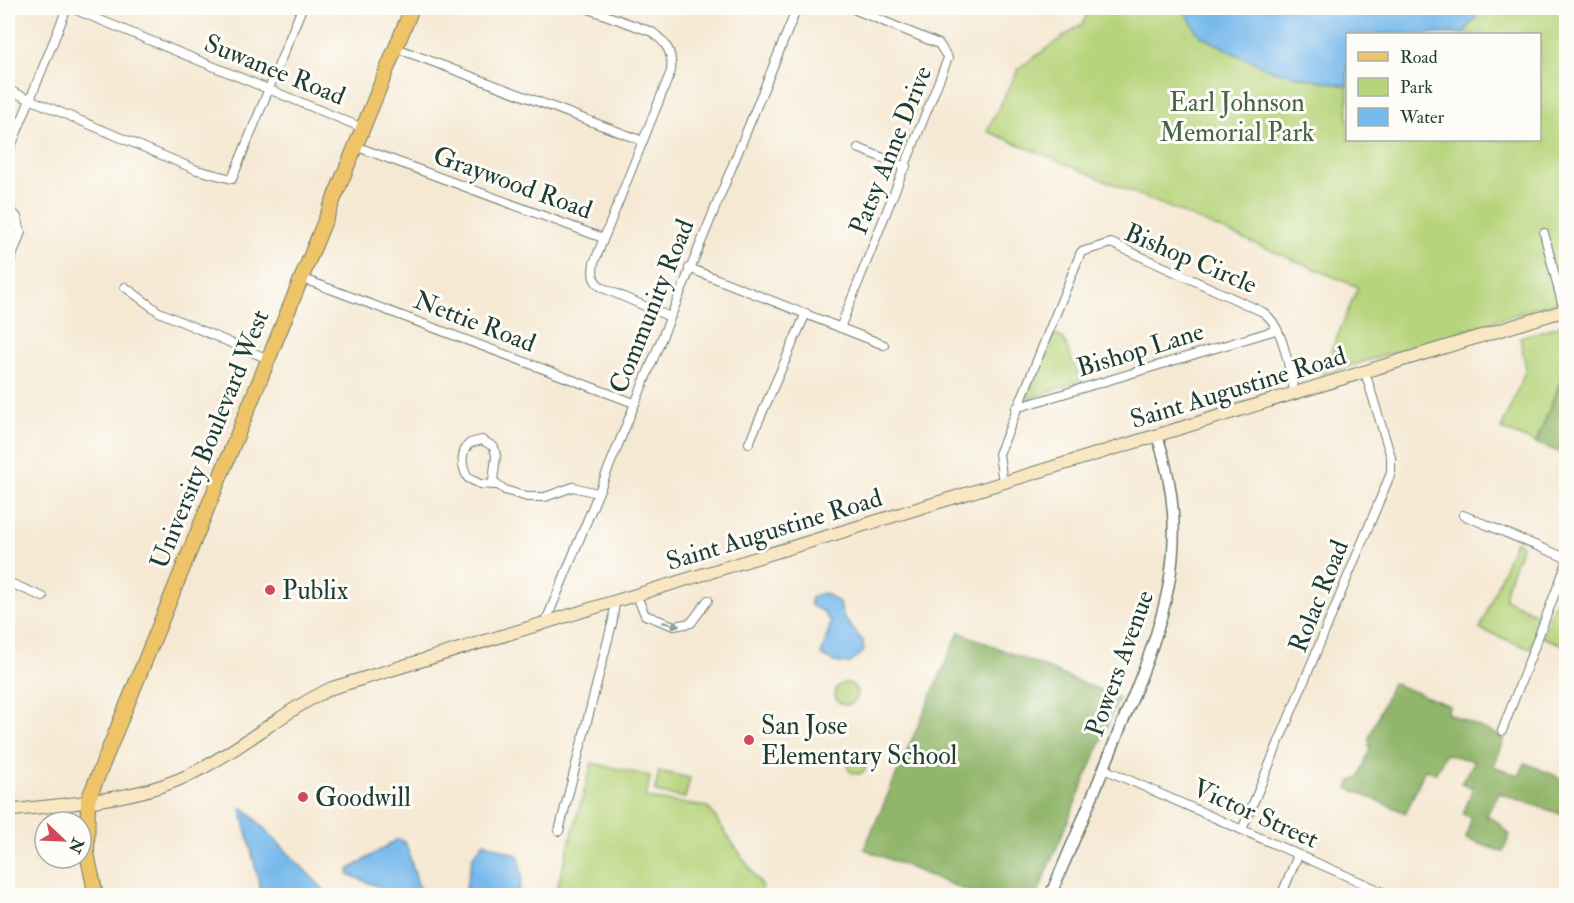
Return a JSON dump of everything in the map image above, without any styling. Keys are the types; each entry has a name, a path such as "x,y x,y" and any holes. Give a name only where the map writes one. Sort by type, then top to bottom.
{"main road":[{"name":"University Boulevard West","path":"96,896 87,853 88,800 412,8"},
{"name":"Saint Augustine Road","path":"8,811 141,792 195,772 284,714 332,688 1565,311"}],"street":[{"name":"Suwanee Road","path":"69,8 363,128"},
{"path":"8,154 69,8"},
{"path":"8,90 197,170 232,180 302,8"},
{"path":"586,8 652,32 662,39 671,54 671,71 603,238"},
{"name":"Community Road","path":"546,621 797,8"},
{"name":"Patsy Anne Drive","path":"840,328 948,58 939,44 851,8"},
{"path":"396,48 643,141"},
{"name":"Graywood Road","path":"355,146 603,238 592,273 597,284 670,316"},
{"path":"858,148 906,167"},
{"path":"8,209 21,224 21,232 8,267"},
{"path":"1544,233 1565,311"},
{"name":"Bishop Circle","path":"1004,483 999,454 1081,252 1111,243 1263,312 1272,318 1295,394"},
{"path":"689,268 884,345"},
{"name":"Nettie Road","path":"301,278 634,403"},
{"path":"124,287 159,312 268,359"},
{"path":"749,443 806,314"},
{"name":"Bishop Lane","path":"1016,408 1276,330"},
{"name":"Rolac Road","path":"1242,830 1391,473 1389,451 1365,372"},
{"name":"Powers Avenue","path":"1050,896 1158,634 1173,565 1171,491 1157,435"},
{"path":"495,485 492,481 496,456 494,447 482,440 470,442 464,451 462,461 468,478 480,484 495,485 515,494 537,498 573,487 597,493"},
{"path":"1463,515 1566,558"},
{"path":"1502,731 1566,565"},
{"path":"8,582 43,597"},
{"path":"636,594 645,615 674,626 691,623 708,600"},
{"path":"559,831 613,620 615,601"},
{"name":"Victor Street","path":"1104,769 1392,896"},
{"path":"1281,896 1298,855"}],"green space":[{"name":"Earl Johnson Memorial Park","path":"1090,8 1566,8 1566,299 1321,375 1358,287 987,131 1019,68 1083,23"},
{"path":"1566,324 1566,366 1536,443 1501,429 1526,369 1520,337"},
{"path":"1053,334 1063,338 1081,381 1026,400"},
{"path":"1560,384 1566,387 1566,455 1536,443"},
{"path":"1515,541 1522,545 1506,588 1505,599 1543,617 1530,649 1480,629"},
{"path":"1566,573 1566,646 1542,637"},
{"path":"959,632 1119,698 1037,895 977,895 864,849"},
{"path":"842,683 850,683 857,690 857,698 850,705 842,705 835,698 835,690"},
{"path":"1392,683 1450,706 1447,713 1504,738 1493,766 1519,776 1525,763 1566,780 1566,816 1499,793 1486,816 1498,822 1510,835 1503,852 1466,839 1471,818 1463,814 1473,788 1461,783 1475,761 1445,754 1436,773 1425,769 1406,813 1348,788 1351,781 1359,777 1370,749 1369,738"},
{"path":"857,754 864,757 867,764 864,771 857,774 850,771 847,764 850,757"},
{"path":"592,763 650,776 646,798 708,807 762,886 759,894 555,895"},
{"path":"659,771 690,778 685,798 655,792"}],"water":[{"path":"1183,8 1483,8 1464,33 1346,33 1346,86 1273,71 1199,35"},
{"path":"824,593 839,602 844,618 863,641 864,651 849,664 834,662 821,655 831,623 823,611 813,607 810,603 812,596"},
{"path":"241,808 245,809 329,895 262,895"},
{"path":"396,840 402,840 406,844 421,895 398,895 348,874 350,869"},
{"path":"484,842 519,856 522,876 518,895 464,895 473,856"}],"place":[{"name":"Publix","path":"270,590"},
{"name":"San Jose Elementary School","path":"749,740"},
{"name":"Goodwill","path":"303,797"}]}
